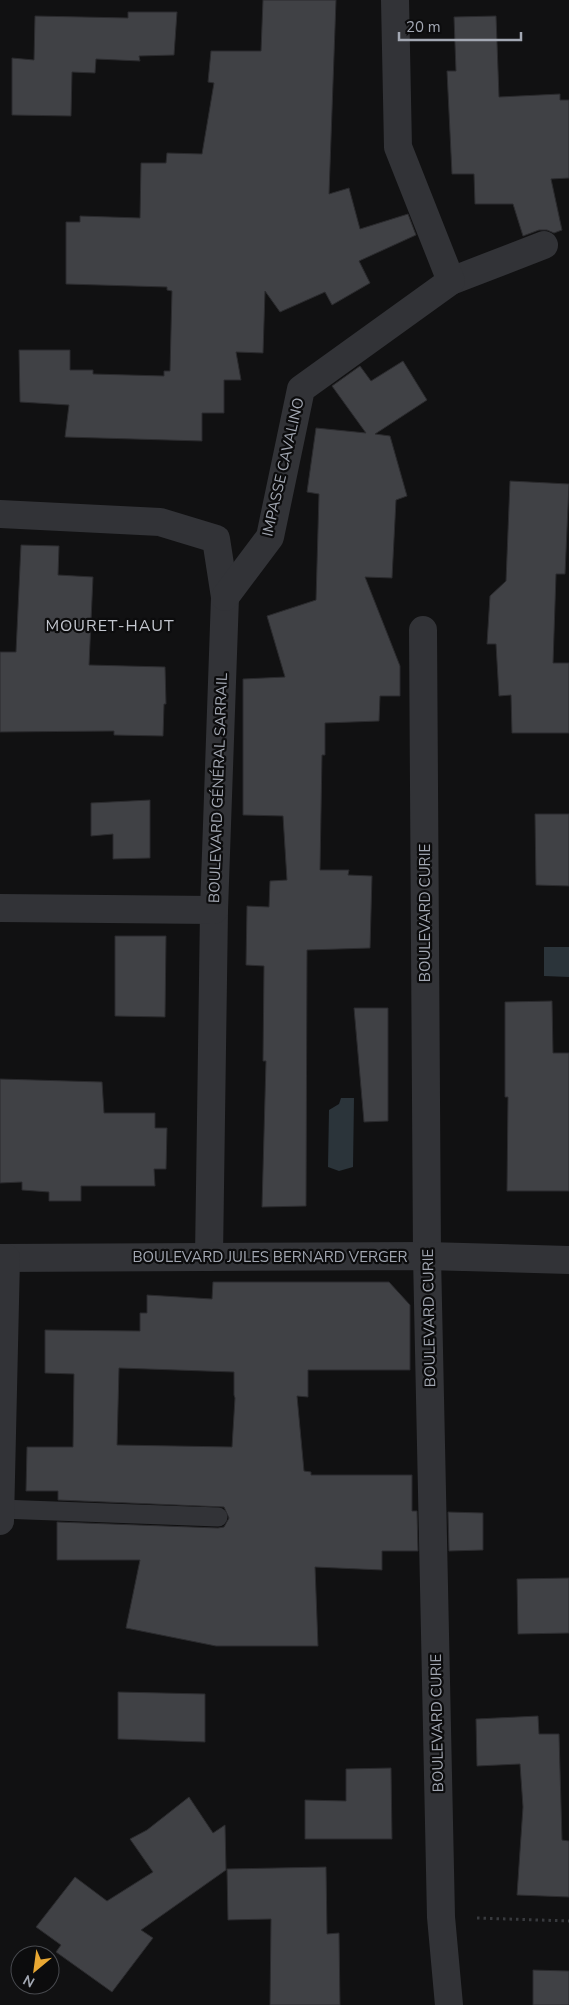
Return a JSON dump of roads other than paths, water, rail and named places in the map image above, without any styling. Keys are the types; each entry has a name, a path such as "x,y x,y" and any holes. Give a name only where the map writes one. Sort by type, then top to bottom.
{"street":[{"path":"395,0 398,146 451,281"},
{"name":"IMPASSE CAVALINO","path":"225,597 270,537 301,389 451,281 544,245"},
{"name":"BOULEVARD GÉNÉRAL SARRAIL","path":"0,514 160,522 216,538 225,597 214,910 210,1258"},
{"name":"BOULEVARD CURIE","path":"423,630 427,1256 441,1917 448,2005"},
{"path":"0,908 214,910"},
{"name":"BOULEVARD JULES BERNARD VERGER","path":"3,1258 427,1256 569,1260"},
{"path":"0,1521 3,1258"}],"lane":[{"path":"0,1509 218,1517"}],"district":[{"name":"MOURET-HAUT","path":"110,626"}]}
